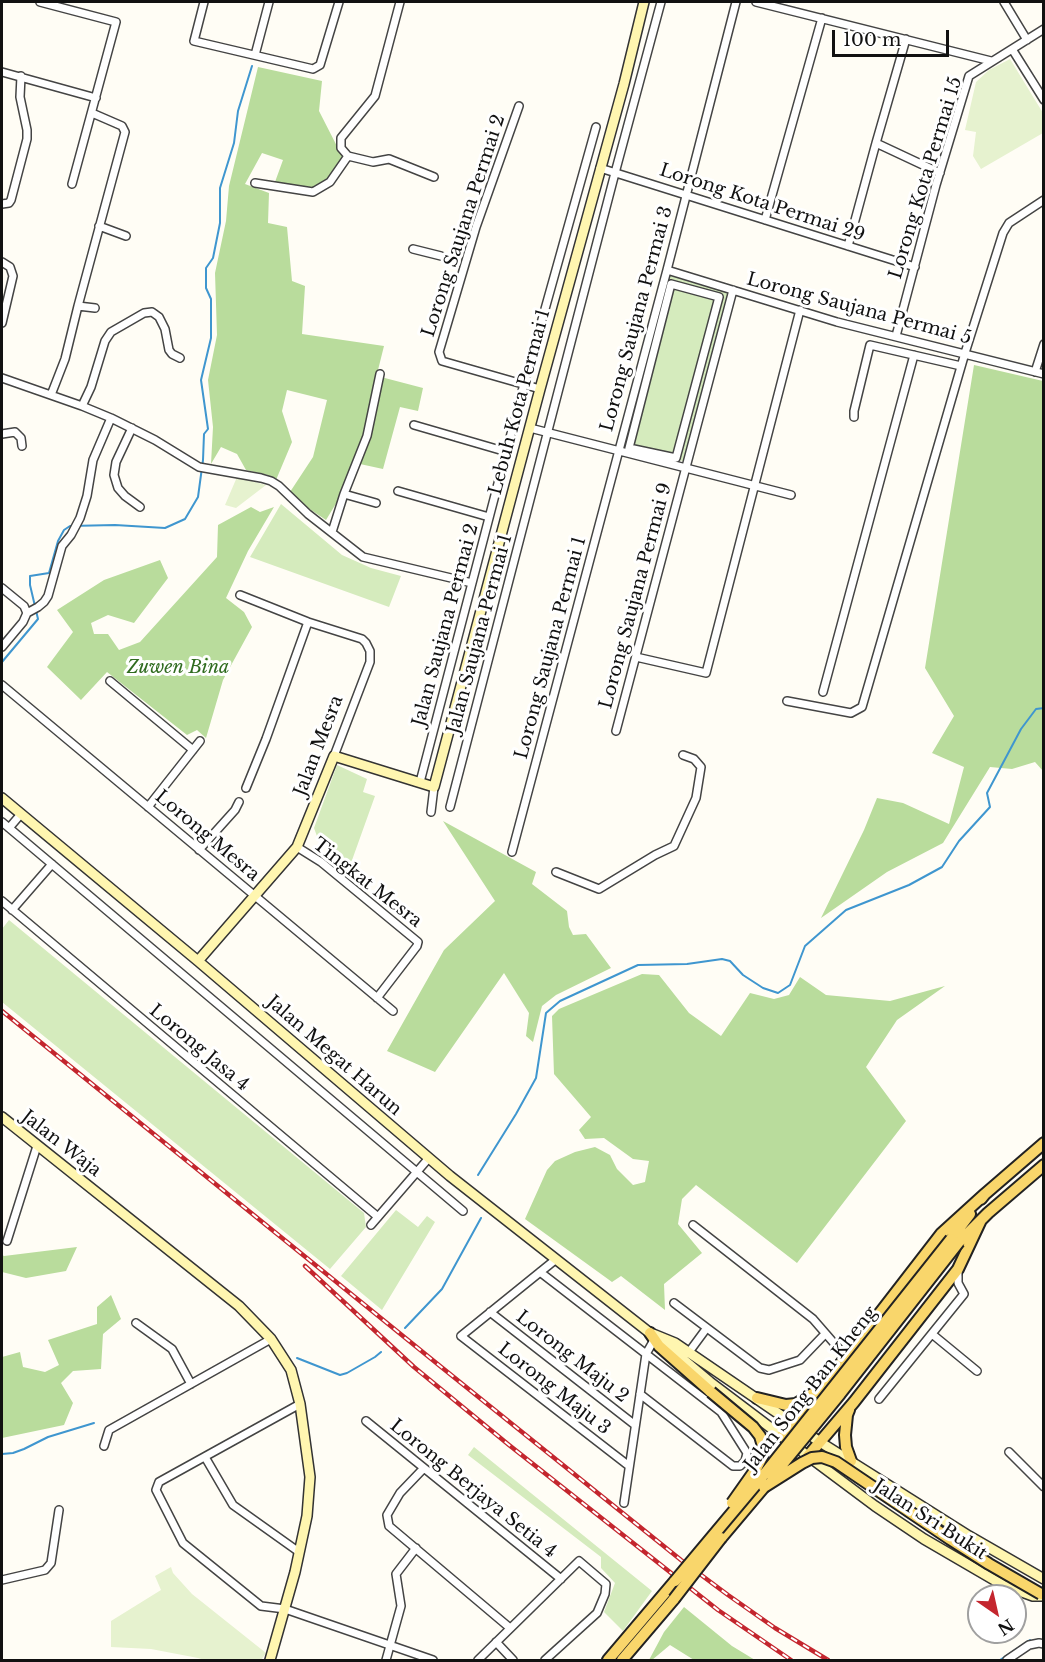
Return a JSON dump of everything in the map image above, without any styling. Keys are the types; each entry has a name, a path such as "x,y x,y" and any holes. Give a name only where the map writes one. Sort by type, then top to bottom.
{"main road":[{"name":"Jalan Song Ban Kheng","path":"622,1660 840,1394 955,1241 985,1194 1044,1143"},
{"name":"Jalan Song Ban Kheng","path":"608,1660 758,1482 955,1241 1044,1165"},
{"path":"782,1436 822,1389 941,1234 985,1194"},
{"path":"808,1456 854,1402 958,1269 981,1220"},
{"path":"652,1336 671,1358 746,1420 760,1436 764,1446 762,1457 747,1483 689,1558 675,1581"},
{"path":"757,1398 778,1404 796,1404 822,1389"},
{"path":"851,1461 845,1436 847,1415 854,1402"},
{"path":"764,1487 812,1458 822,1457 837,1462 950,1539 1042,1595"}],"street":[{"path":"42,2 116,22 72,184"},
{"path":"204,2 194,41 313,69 320,65 339,2"},
{"path":"255,55 269,2"},
{"path":"400,2 375,96 341,138 341,148 348,156 373,162 389,159 434,177"},
{"name":"Lebuh Kota Permai 1","path":"431,812 434,787 624,84 644,2"},
{"name":"Lebuh Kota Permai 1","path":"548,432 662,2"},
{"name":"Lorong Saujana Permai 3","path":"618,452 736,2"},
{"path":"756,2 992,61"},
{"path":"1004,2 1027,40"},
{"path":"765,220 822,18"},
{"name":"Lorong Kota Permai 15","path":"896,336 969,76 1044,29"},
{"path":"848,246 906,39"},
{"path":"1012,49 1044,100"},
{"path":"2,72 96,98"},
{"path":"2,204 9,203 11,200 27,139 20,97 21,76"},
{"name":"Lorong Saujana Permai 2","path":"519,106 476,227 439,352 442,361 540,389"},
{"path":"51,395 66,359 125,132 122,126 92,113"},
{"name":"Jalan Saujana Permai 2","path":"420,782 524,384 596,128"},
{"path":"876,143 940,173"},
{"path":"255,183 313,192 330,182 348,156"},
{"name":"Lorong Kota Permai 29","path":"600,168 915,267"},
{"path":"787,700 852,713 862,707 961,366 1003,232 1009,223 1044,200"},
{"path":"99,226 126,236"},
{"path":"413,249 441,256"},
{"path":"2,262 10,267 14,276 2,323"},
{"name":"Lorong Saujana Permai 5","path":"667,270 837,322 1044,374"},
{"path":"672,284 720,297 676,458 629,448 672,284"},
{"name":"Lorong Saujana Permai 9","path":"616,731 733,290"},
{"path":"78,306 95,308"},
{"path":"636,657 706,674 800,310"},
{"path":"82,406 92,387 105,341 111,332 144,313 153,312 159,317 165,329 169,350 180,358"},
{"path":"1035,372 1044,344"},
{"path":"854,417 870,345 961,366"},
{"path":"823,692 915,355"},
{"path":"332,532 367,436 380,374"},
{"path":"2,378 111,418 199,466 271,481 308,514 363,557 472,582"},
{"path":"2,647 48,596 63,546 78,522 87,496 93,460 111,418"},
{"path":"414,425 507,452"},
{"path":"132,428 116,462 114,475 118,488 140,507"},
{"path":"530,428 791,495"},
{"path":"2,434 15,432 21,438 22,446"},
{"name":"Jalan Saujana Permai 1","path":"450,807 548,432"},
{"name":"Lorong Saujana Permai 1","path":"512,852 618,452"},
{"path":"398,491 489,517"},
{"path":"344,494 376,503"},
{"path":"2,588 24,606 33,610"},
{"name":"Jalan Mesra","path":"198,961 297,847 370,662 370,651 362,639 308,622 240,596"},
{"path":"246,788 308,622"},
{"path":"110,681 193,750"},
{"name":"Lorong Mesra","path":"2,685 393,1011"},
{"path":"148,807 200,741"},
{"path":"556,872 599,889 674,846 696,798 701,767 694,759 683,755"},
{"path":"334,756 434,787"},
{"name":"Jalan Megat Harun","path":"2,798 198,961 428,1159 710,1382 782,1436"},
{"path":"200,850 235,810 239,802"},
{"path":"9,828 21,814"},
{"name":"Jalan Megat Harun","path":"2,822 463,1211"},
{"name":"Tingkat Mesra","path":"297,847 321,862 418,942 377,998"},
{"path":"12,910 52,864"},
{"name":"Lorong Jasa 4","path":"2,901 378,1217"},
{"name":"Jalan Waja","path":"2,1118 239,1306 271,1339 291,1370 300,1404 310,1477 307,1515 299,1552 270,1660"},
{"path":"8,1241 37,1146"},
{"path":"371,1225 428,1159"},
{"path":"693,1225 813,1319 846,1357"},
{"path":"490,1312 555,1260"},
{"path":"879,1399 964,1294 958,1283 958,1269"},
{"path":"540,1272 721,1412 747,1453 745,1461 740,1466 733,1466 640,1394"},
{"path":"947,1284 958,1283"},
{"path":"674,1303 760,1368 769,1370 800,1360 825,1334"},
{"name":"Lorong Maju 3","path":"490,1312 461,1336 629,1466"},
{"name":"Lorong Maju 2","path":"490,1312 635,1425"},
{"path":"136,1323 172,1349 191,1384"},
{"path":"689,1352 706,1329"},
{"path":"932,1334 977,1371"},
{"path":"624,1503 646,1354 652,1336"},
{"name":"Jalan Megat Harun","path":"652,1336 675,1343 820,1442"},
{"path":"104,1446 109,1430 271,1339"},
{"path":"300,1404 159,1482 156,1491 183,1543 261,1606 285,1609 433,1660"},
{"name":"Lorong Berjaya Setia 4","path":"366,1421 561,1579"},
{"name":"Jalan Sri Bukit","path":"782,1436 875,1506 924,1539 1003,1585 1033,1596 1042,1595"},
{"name":"Jalan Sri Bukit","path":"820,1442 969,1536 1044,1579"},
{"path":"1009,1452 1044,1487"},
{"path":"205,1457 233,1505 299,1552"},
{"path":"423,1468 400,1493 387,1515 389,1526 510,1628"},
{"path":"2,1580 45,1570 51,1563 59,1510"},
{"path":"386,1660 401,1606 396,1574 416,1548"},
{"path":"478,1660 579,1561 606,1584 605,1594 597,1614 545,1660"},
{"path":"496,1642 513,1660"},
{"path":"1007,1660 1029,1645 1044,1644"}],"green space":[{"path":"1010,59 1043,113 1043,133 981,169 973,156 976,132 965,130 976,82 989,70"},
{"path":"258,67 322,81 319,111 343,158 328,179 314,188 275,182 283,160 262,153 245,184 269,193 268,223 287,227 292,281 305,286 302,334 384,346 378,370 381,377 423,388 418,411 400,407 383,469 360,464 326,520 305,506 290,492 313,457 327,400 287,390 282,411 292,442 276,480 268,475 246,470 237,454 221,447 211,464 213,427 208,380 217,335 215,273 226,221 229,186"},
{"path":"671,272 730,286 683,461 625,448"},
{"path":"974,365 1043,381 1043,771 1035,762 1012,769 990,767 943,843 887,872 821,918 877,798 903,803 949,824 964,767 932,753 954,716 925,668"},
{"path":"237,477 266,485 236,508 225,505"},
{"path":"281,504 342,555 371,568 401,576 389,607 250,557"},
{"name":"Zuwen Bina","path":"251,507 260,512 274,507 248,551 226,598 244,612 252,627 223,680 206,738 197,730 187,735 107,672 81,700 47,667 73,632 57,610 104,580 160,560 168,578 134,623 108,615 91,623 94,634 108,634 119,650 140,642 217,557 218,525"},
{"path":"337,765 367,779 363,792 375,796 351,863 318,839 314,828"},
{"path":"443,821 536,872 532,884 567,911 569,927 573,935 586,934 611,968 556,995 542,1006 533,1042 526,1036 529,1013 504,973 435,1072 387,1051 444,950 495,901"},
{"path":"9,920 364,1213 366,1227 330,1269 2,1002 2,929"},
{"path":"642,974 659,975 689,1013 721,1036 750,993 774,999 789,995 800,977 826,995 890,1001 945,986 897,1020 866,1067 906,1121 797,1263 696,1185 682,1199 678,1224 702,1253 664,1284 665,1310 621,1276 612,1282 525,1219 547,1170 555,1161 575,1152 595,1147 610,1155 617,1169 633,1185 645,1182 649,1161 633,1159 604,1138 585,1139 579,1130 591,1117 554,1074 552,1016 559,1009"},
{"path":"396,1210 418,1227 427,1216 435,1222 382,1310 341,1276"},
{"path":"77,1247 66,1271 26,1278 2,1272 2,1255"},
{"path":"111,1295 121,1319 103,1334 101,1369 73,1371 61,1383 73,1403 64,1425 2,1438 2,1357 20,1352 23,1367 45,1372 59,1365 48,1340 97,1324 97,1307"},
{"path":"474,1447 652,1591 623,1631 604,1612 615,1583 601,1568 601,1557 468,1455"},
{"path":"171,1567 173,1573 192,1594 266,1653 261,1660 205,1660 151,1649 111,1647 111,1621 161,1590 155,1576"},
{"path":"684,1607 732,1646 755,1660 694,1660 670,1645 649,1660 664,1632"}],"waterway":[{"path":"2,662 38,619 30,576 49,573 58,541 64,530 70,526 115,525 165,528 185,519 198,497 204,434 208,429 201,380 211,338 211,299 206,288 206,268 213,258 220,223 220,188 234,143 238,111 252,66"},
{"path":"478,1175 536,1078 546,1013 560,1001 638,965 687,964 722,959 730,961 743,975 763,988 778,993 790,985 805,946 846,910 909,885 942,867 959,841 990,807 987,793 1021,729 1036,709 1044,708"},
{"path":"405,1328 442,1289 481,1218"},
{"path":"297,1358 340,1375 381,1352"},
{"path":"2,1454 13,1453 48,1437 94,1423"},
{"path":"1000,1660 1030,1640"}],"railway":[{"path":"2,1011 681,1560 775,1628 828,1660"},
{"path":"305,1266 414,1367 509,1445 718,1610 791,1660"}]}
